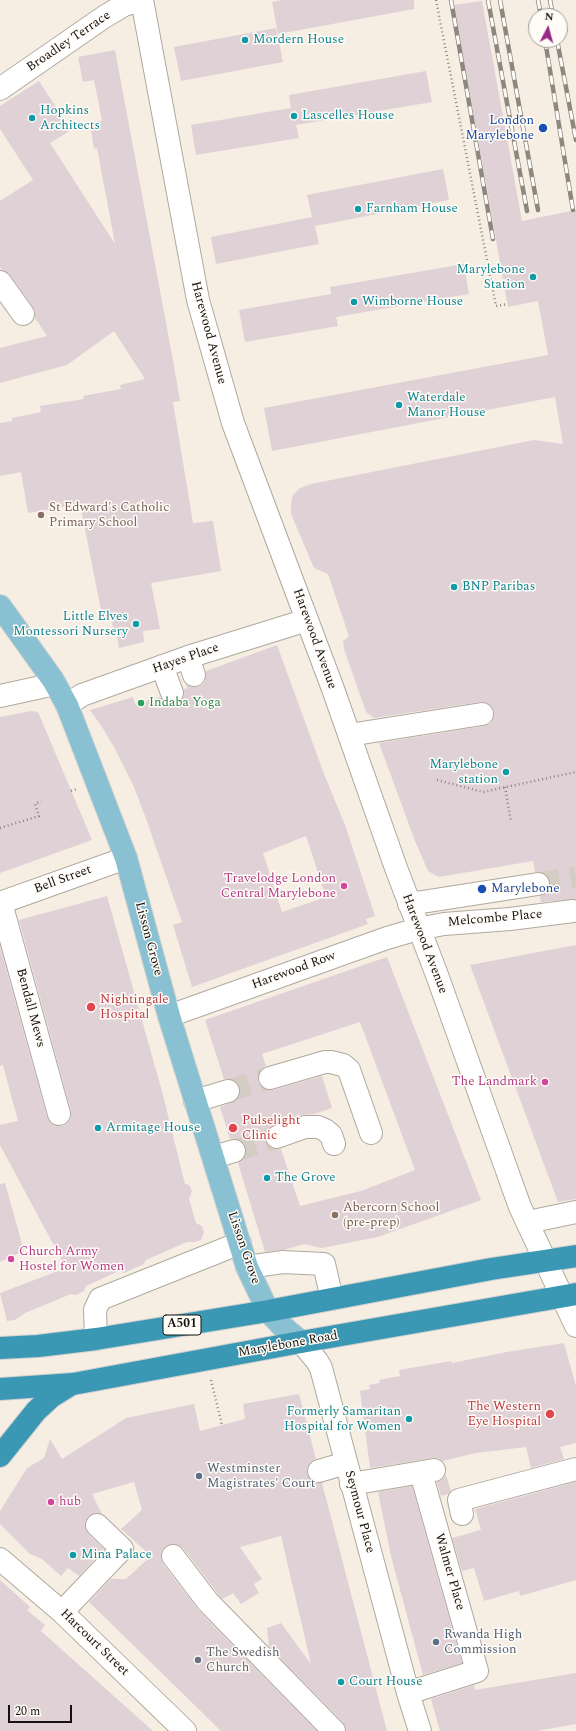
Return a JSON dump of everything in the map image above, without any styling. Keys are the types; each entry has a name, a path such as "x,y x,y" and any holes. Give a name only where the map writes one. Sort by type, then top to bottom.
{"highway":[{"name":"A501","path":"0,1348 38,1346 96,1339 268,1311 425,1281 576,1256"},
{"name":"Marylebone Road","path":"0,1389 73,1384 301,1342 569,1296"},
{"path":"0,1456 36,1411 52,1397 73,1384"}],"main road":[{"name":"Lisson Grove","path":"0,606 55,684 67,705 126,858 169,1016 247,1267 268,1311"},
{"name":"Seymour Place","path":"268,1311 301,1342"}],"street":[{"name":"Broadley Terrace","path":"0,89 104,17 124,5 142,0"},
{"name":"Harewood Avenue","path":"142,0 187,247 203,319 233,423 307,620 418,929 437,976 520,1206 545,1261 569,1296 576,1326"},
{"path":"0,282 23,314"},
{"name":"Hayes Place","path":"67,705 82,695 162,666 191,666 307,620"},
{"path":"162,666 172,693"},
{"path":"0,696 55,684"},
{"path":"349,735 482,714"},
{"name":"Bell Street","path":"0,903 126,858"},
{"name":"Melcombe Place","path":"409,904 538,884"},
{"name":"Bendall Mews","path":"0,903 59,1114"},
{"name":"Melcombe Place","path":"418,929 444,924 510,919 573,911"},
{"name":"Harewood Row","path":"169,1016 387,938 418,929"},
{"path":"270,1078 325,1062 331,1062 343,1066 349,1070 371,1133"},
{"path":"195,1101 228,1091"},
{"path":"277,1136 305,1127 318,1127 331,1135 334,1144"},
{"path":"214,1158 234,1151"},
{"path":"528,1222 576,1212"},
{"path":"553,1216 562,1221 576,1223"},
{"path":"96,1339 95,1310 100,1299 240,1243"},
{"path":"247,1267 283,1262 324,1264 332,1298"},
{"name":"Seymour Place","path":"301,1342 317,1360 321,1368 351,1484 408,1693 420,1731"},
{"path":"319,1471 346,1463"},
{"path":"462,1514 459,1500 576,1469"},
{"name":"Walmer Place","path":"351,1484 427,1471 477,1671 408,1693"},
{"path":"62,1612 122,1549 97,1525"},
{"path":"174,1556 208,1602 334,1731"},
{"name":"Harcourt Street","path":"0,1559 62,1612 184,1731"}],"path":[{"path":"436,0 496,306 508,304"},
{"path":"437,780 483,792 576,772"},
{"path":"505,787 511,822"},
{"path":"0,828 39,816 35,804 41,801"},
{"path":"209,1374 222,1425"}],"building":[{"path":"283,0 414,0 414,9 278,34 272,2"},
{"path":"482,1 522,221 576,210 576,899 541,902 540,896 546,893 549,889 550,882 547,876 543,873 535,872 533,861 439,877 428,871 415,841 379,743 484,726 490,724 493,719 494,712 492,706 487,703 480,702 374,718 366,712 344,649 343,641 349,636 328,574 314,568 291,514 291,504 293,495 300,488 311,484 534,440 563,444 555,397 272,451 264,408 548,355 538,301 508,307 454,5"},
{"path":"276,28 283,62 181,81 174,47"},
{"path":"115,50 180,401 173,402 193,523 213,521 221,571 151,583 160,629 143,631 144,642 119,648 111,618 103,620 80,504 28,513 21,472 0,476 0,423 12,421 12,418 41,412 40,406 84,399 83,396 121,389 120,385 145,379 114,331 67,365 0,383 0,348 47,336 35,318 33,307 10,275 0,267 0,201 33,180 0,129 0,106 39,81 71,130 50,143 115,244 97,148 94,149 90,123 102,121 94,80 83,82 78,57"},
{"name":"Lascelles House","path":"426,71 432,102 296,125 299,138 196,155 191,125 291,108 289,95"},
{"name":"Farnham House","path":"443,169 449,200 315,226 319,244 216,264 211,237 312,217 307,195"},
{"name":"Wimborne House","path":"464,264 469,294 336,317 338,326 245,342 239,310 331,294 330,287"},
{"path":"277,645 324,774 345,825 375,916 366,919 368,924 192,987 173,925 182,922 145,816 134,787 114,747 90,710 133,697 135,704 160,697 164,703 176,705 182,701 184,689 187,688 186,684 191,687 198,687 204,683 206,671","holes":["306,836 326,897 282,912 263,853"]},
{"path":"31,711 38,712 92,840 0,873 0,717"},
{"path":"107,896 163,1095 185,1184 189,1185 192,1191 189,1199 196,1223 202,1226 204,1232 201,1240 187,1242 146,1260 144,1264 124,1273 119,1271 86,1286 84,1291 76,1295 71,1294 25,1313 15,1320 7,1321 0,1293 66,1268 0,1145 0,1125 18,1121 3,1065 0,1066 0,947 47,1117 50,1123 55,1126 63,1126 68,1123 71,1118 71,1111 19,920"},
{"name":"The Landmark","path":"576,945 576,1199 558,1202 470,965"},
{"path":"387,957 481,1200 378,1237 322,1248 304,1244 284,1250 265,1252 238,1163 246,1154 246,1147 237,1139 230,1139 220,1107 237,1100 240,1094 240,1088 236,1082 230,1079 224,1079 205,1020","holes":["360,1022 415,1170 361,1191 300,1206 281,1149 274,1149 269,1146 265,1141 265,1134 273,1125 301,1115 314,1114 332,1108 322,1076 273,1090 267,1090 262,1087 258,1082 258,1075 266,1066 262,1054"]},
{"path":"5,1183 24,1251 0,1262 0,1184"},
{"path":"564,1343 576,1386 576,1443 560,1447 564,1459 531,1468 526,1447 476,1453 442,1461 438,1458 432,1458 370,1468 360,1391 370,1389 369,1385 380,1383 379,1380 400,1376 399,1370 451,1361 452,1363"},
{"path":"299,1394 316,1459 310,1463 307,1468 307,1474 311,1480 316,1483 322,1483 387,1731 346,1731 343,1722 269,1647 267,1628 281,1623 311,1664 281,1536 240,1547 262,1579 254,1584 259,1593 241,1604 233,1593 222,1599 183,1548 178,1545 172,1544 165,1546 161,1552 161,1558 163,1564 199,1611 317,1731 221,1731 89,1602 111,1579 126,1579 151,1556 121,1529 142,1510 134,1482 92,1494 102,1514 94,1513 88,1516 85,1522 85,1528 88,1534 104,1549 79,1576 68,1568 61,1576 42,1559 30,1554 0,1524 0,1511 27,1468 44,1458 50,1439 62,1459 126,1418 194,1404 200,1431 245,1419 243,1404"},
{"path":"446,1475 451,1491 448,1494 441,1496 437,1482"},
{"path":"576,1482 576,1580 520,1596 519,1591 484,1601 474,1568 462,1571 452,1538 481,1530 475,1509"},
{"path":"412,1486 462,1663 423,1675 391,1556 378,1492"},
{"path":"0,1580 30,1607 27,1610 45,1625 41,1631 153,1731 0,1731"},
{"path":"576,1673 576,1724 537,1731 440,1731 431,1699 474,1685 475,1690"}],"tunnel":[{"path":"538,884 576,877"},
{"path":"228,1091 270,1078"},
{"path":"234,1151 277,1137"}],"railway":[{"path":"451,0 493,239"},
{"path":"488,0 527,211"},
{"path":"500,0 538,210"},
{"path":"538,0 540,8"},
{"path":"550,0 552,8"},
{"path":"546,48 573,210"},
{"path":"559,48 576,140"}],"place":[{"name":"Mordern House","path":"245,40"},
{"name":"Lascelles House","path":"294,116"},
{"name":"Hopkins Architects","path":"32,118"},
{"name":"London Marylebone","path":"543,128"},
{"name":"Farnham House","path":"358,209"},
{"name":"Marylebone Station","path":"533,277"},
{"name":"Wimborne House","path":"354,302"},
{"name":"Waterdale Manor House","path":"399,405"},
{"name":"St Edward's Catholic Primary School","path":"41,515"},
{"name":"BNP Paribas","path":"454,587"},
{"name":"Little Elves Montessori Nursery","path":"136,624"},
{"name":"Indaba Yoga","path":"141,703"},
{"name":"Marylebone station","path":"506,772"},
{"name":"Travelodge London Central Marylebone","path":"344,886"},
{"name":"Marylebone","path":"482,889"},
{"name":"Nightingale Hospital","path":"91,1007"},
{"name":"The Landmark","path":"545,1082"},
{"name":"Armitage House","path":"98,1128"},
{"name":"Pulselight Clinic","path":"233,1128"},
{"name":"The Grove","path":"267,1178"},
{"name":"Abercorn School (pre-prep)","path":"335,1215"},
{"name":"Church Army Hostel for Women","path":"11,1259"},
{"name":"The Western Eye Hospital","path":"550,1414"},
{"name":"Formerly Samaritan Hospital for Women","path":"409,1419"},
{"name":"Westminster Magistrates' Court","path":"199,1476"},
{"name":"hub","path":"51,1502"},
{"name":"Mina Palace","path":"73,1555"},
{"name":"Rwanda High Commission","path":"436,1642"},
{"name":"The Swedish Church","path":"198,1660"},
{"name":"Court House","path":"341,1682"}]}
